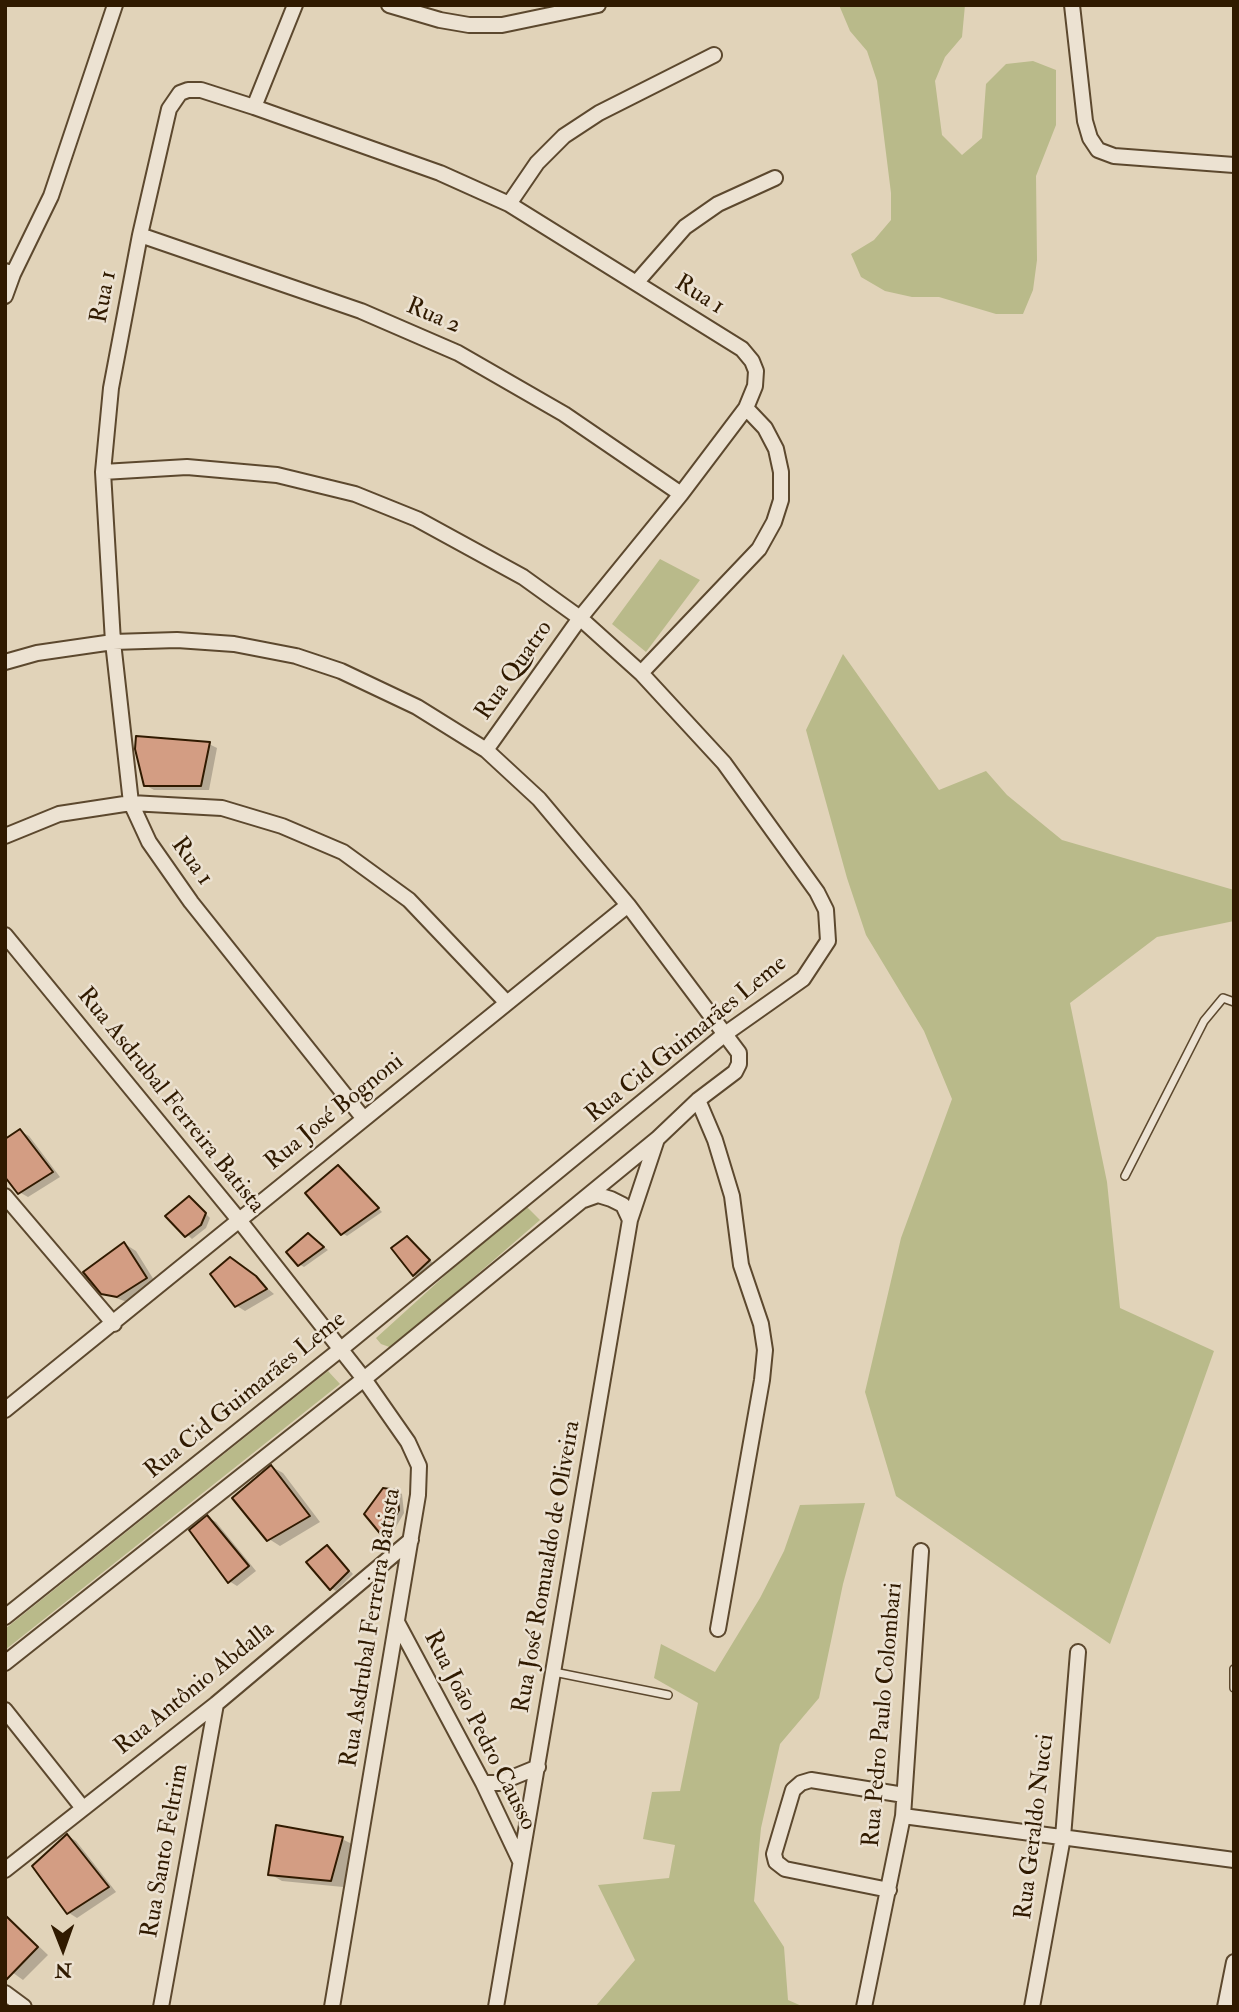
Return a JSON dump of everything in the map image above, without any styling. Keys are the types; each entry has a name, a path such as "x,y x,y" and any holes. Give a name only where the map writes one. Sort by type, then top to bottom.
{"street":[{"path":"5,296 9,272 51,196 115,5"},
{"path":"254,107 295,5"},
{"path":"389,5 440,20 470,25 502,25 598,5"},
{"path":"1072,5 1086,121 1090,138 1098,150 1114,156 1234,165"},
{"path":"509,204 537,163 564,136 599,113 714,55"},
{"name":"Rua 1","path":"364,1119 191,902 149,842 131,803 113,642 103,472 111,388 140,235 173,100 188,90 201,90 440,173 509,204 742,349 756,372 748,404"},
{"path":"636,283 685,227 718,204 775,178"},
{"name":"Rua 2","path":"140,235 360,311 458,353 564,414 681,494"},
{"path":"640,673 759,549 774,522 780,500 781,472 776,449 748,404"},
{"name":"Rua Quatro","path":"486,750 580,618 681,494 748,404"},
{"name":"Rua Cid Guimarães Leme","path":"5,1617 341,1349 725,1034 803,979 828,941 826,910 817,892 724,763 640,673 580,618 523,577 417,519 355,494 277,475 187,467 103,472"},
{"path":"5,662 37,653 113,642 177,640 234,644 296,656 341,671 417,708 486,750 539,799 628,905 739,1054 739,1064 735,1072 698,1100 657,1139 365,1379 5,1663"},
{"path":"5,836 59,814 131,803 222,808 282,826 343,852 409,900 507,1003"},
{"name":"Rua José Bognoni","path":"5,1410 628,905"},
{"name":"Rua Asdrubal Ferreira Batista","path":"5,935 239,1220 365,1379 408,1442 419,1466 418,1495 411,1540 332,2007"},
{"path":"698,1100 715,1140 732,1196 740,1265 761,1324 765,1350 718,1629"},
{"name":"Rua José Romualdo de Oliveira","path":"496,2007 630,1220 657,1139"},
{"path":"575,1204 598,1195 623,1205 630,1220"},
{"path":"5,1196 114,1324"},
{"name":"Rua Antônio Abdalla","path":"5,1870 216,1704 411,1540"},
{"name":"Rua Pedro Paulo Colombari","path":"864,2007 903,1816 921,1551"},
{"name":"Rua João Pedro Causso","path":"397,1622 483,1783 520,1861"},
{"name":"Rua Geraldo Nucci","path":"1032,2007 1063,1837 1078,1652"},
{"name":"Rua Santo Feltrim","path":"160,2007 216,1704"},
{"path":"5,1710 82,1807"},
{"path":"483,1783 499,1783 538,1767"},
{"path":"889,1890 785,1869 776,1862 774,1854 793,1790 802,1783 811,1780 904,1795"},
{"path":"903,1816 1234,1860"},
{"path":"1225,2007 1234,1962"},
{"path":"5,1993 23,2007"}],"lane":[{"path":"1125,1176 1204,1021 1223,998 1234,1002"},
{"path":"1234,1669 1234,1688"},
{"path":"554,1672 668,1695"}],"green space":[{"path":"839,5 965,5 962,37 945,57 935,81 942,135 962,155 982,138 986,84 1006,64 1033,61 1056,70 1056,125 1036,176 1037,260 1033,290 1023,314 996,314 939,297 912,297 885,291 861,277 851,254 874,240 891,220 891,193 877,81 867,51 850,31"},
{"path":"660,559 700,580 646,652 612,624"},
{"path":"843,654 939,790 986,771 1007,795 1062,840 1234,890 1234,921 1157,937 1070,1003 1107,1182 1120,1308 1214,1351 1110,1644 896,1496 865,1392 901,1238 952,1099 924,1031 866,935 847,878 806,730"},
{"path":"524,1204 540,1220 392,1348 381,1344 376,1338"},
{"path":"328,1371 340,1384 5,1650 5,1629"},
{"path":"865,1503 843,1584 819,1698 780,1744 761,1828 754,1901 784,1947 788,2000 804,2007 595,2007 635,1960 598,1885 669,1878 675,1845 643,1839 652,1792 680,1791 698,1703 654,1678 661,1644 715,1672 760,1598 784,1551 800,1505"}],"building":[{"path":"136,736 210,742 201,786 144,786 135,749"},
{"path":"20,1129 53,1172 18,1194 5,1177 5,1139"},
{"path":"338,1165 379,1208 341,1235 305,1193"},
{"path":"189,1196 206,1213 201,1225 185,1237 165,1216"},
{"path":"308,1233 324,1247 298,1266 286,1252"},
{"path":"407,1236 430,1260 413,1276 391,1248"},
{"path":"124,1242 147,1278 117,1297 101,1294 83,1272"},
{"path":"230,1257 256,1276 267,1289 235,1307 210,1274"},
{"path":"271,1465 310,1516 267,1541 232,1498"},
{"path":"383,1488 397,1490 399,1510 383,1537 364,1514"},
{"path":"207,1515 249,1566 228,1583 189,1530"},
{"path":"327,1545 349,1571 330,1590 306,1562"},
{"path":"276,1825 343,1837 331,1881 268,1875"},
{"path":"67,1834 109,1887 67,1914 32,1866"},
{"path":"5,1915 38,1947 5,1981"}]}
